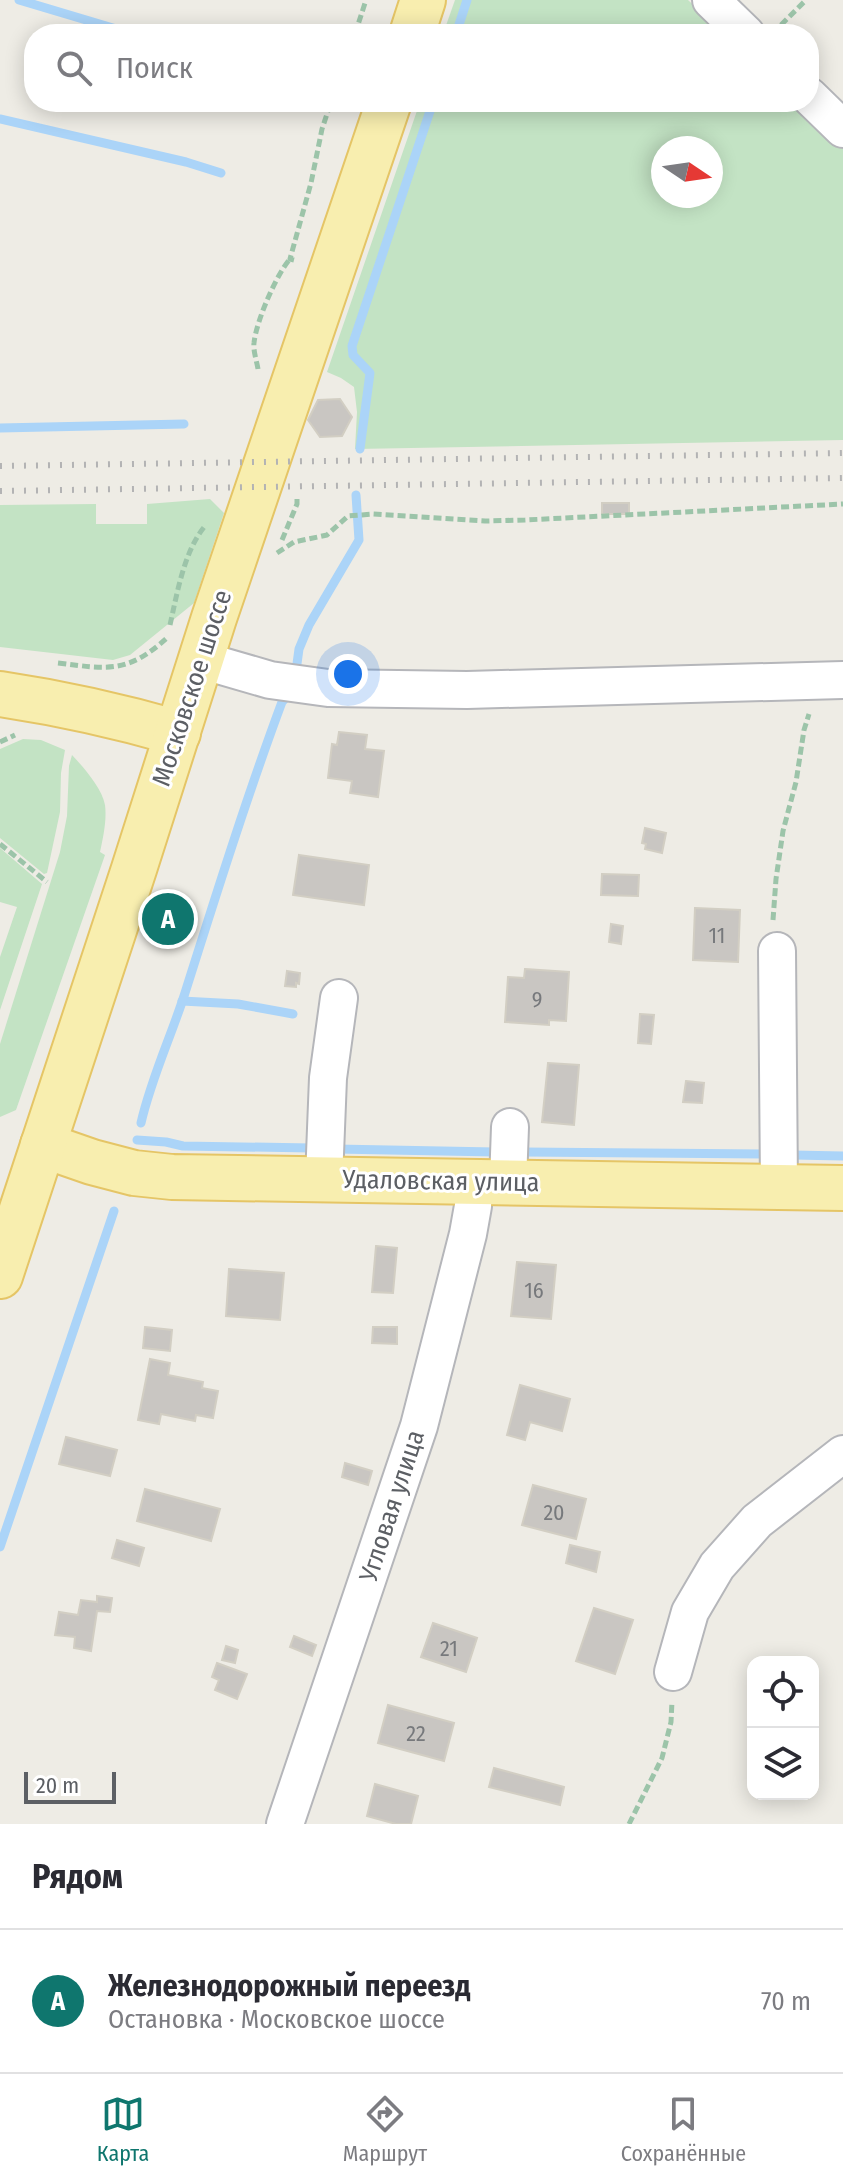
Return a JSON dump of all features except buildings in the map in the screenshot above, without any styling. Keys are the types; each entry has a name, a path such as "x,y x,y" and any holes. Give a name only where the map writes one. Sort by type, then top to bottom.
{"main road":[{"path":"415,24 423,0"},
{"name":"Московское шоссе","path":"0,1276 178,733 189,645 291,390 386,112"},
{"path":"0,694 73,706 178,733"},
{"name":"Удаловская улица","path":"43,1145 134,1173 172,1177 843,1188"}],"street":[{"path":"711,0 736,24"},
{"path":"819,106 843,129"},
{"path":"189,645 270,680 328,688 467,690 834,680"},
{"path":"777,951 779,1187"},
{"path":"324,1179 328,1078 339,998"},
{"name":"Угловая улица","path":"285,1824 419,1426 473,1206 491,1182 510,1127"},
{"path":"673,1672 690,1612 717,1566 757,1521 843,1454"}],"path":[{"path":"358,24 366,0"},
{"path":"782,24 806,0"},
{"path":"326,290 305,264 290,259 328,112"},
{"path":"277,553 294,542 327,535 348,516 373,514 485,521 843,504"},
{"path":"43,662 118,667 135,662 154,650 189,645"},
{"path":"777,951 771,942 776,879 804,730 812,707 834,680"},
{"path":"0,844 47,882"},
{"path":"629,1824 662,1758 671,1722 673,1672"}],"green space":[{"path":"455,0 688,0 713,24 447,24"},
{"path":"417,112 804,112 843,149 843,440 355,449 357,412 354,387 327,372"},
{"path":"210,499 224,513 194,603 130,655 113,660 0,647 0,505 96,504 96,524 147,524 147,504"},
{"path":"23,739 41,740 65,750 60,812 47,873 44,874 0,838 0,749"},
{"path":"72,755 92,778 105,805 100,852 105,855 16,1110 0,1117 0,1044 60,852 67,816"},
{"path":"0,848 42,884 0,1010 0,957 17,907 0,902"}],"waterway":[{"path":"19,0 99,24"},
{"path":"459,24 467,0"},
{"path":"360,449 370,373 353,355 352,346 430,112"},
{"path":"0,119 221,173"},
{"path":"0,428 184,424"},
{"path":"296,671 299,649 309,625 359,540 356,495"},
{"path":"141,1123 256,775 282,702 290,693"},
{"path":"182,1001 238,1004 293,1014"},
{"path":"137,1140 183,1146 312,1148"},
{"path":"336,1149 495,1152"},
{"path":"524,1152 770,1154"},
{"path":"793,1155 843,1156"},
{"path":"0,1547 114,1211"}],"railway":[{"path":"0,466 843,453"},
{"path":"0,491 843,478"}],"place":[{"name":"Железнодорожный переезд","path":"168,919"}]}
